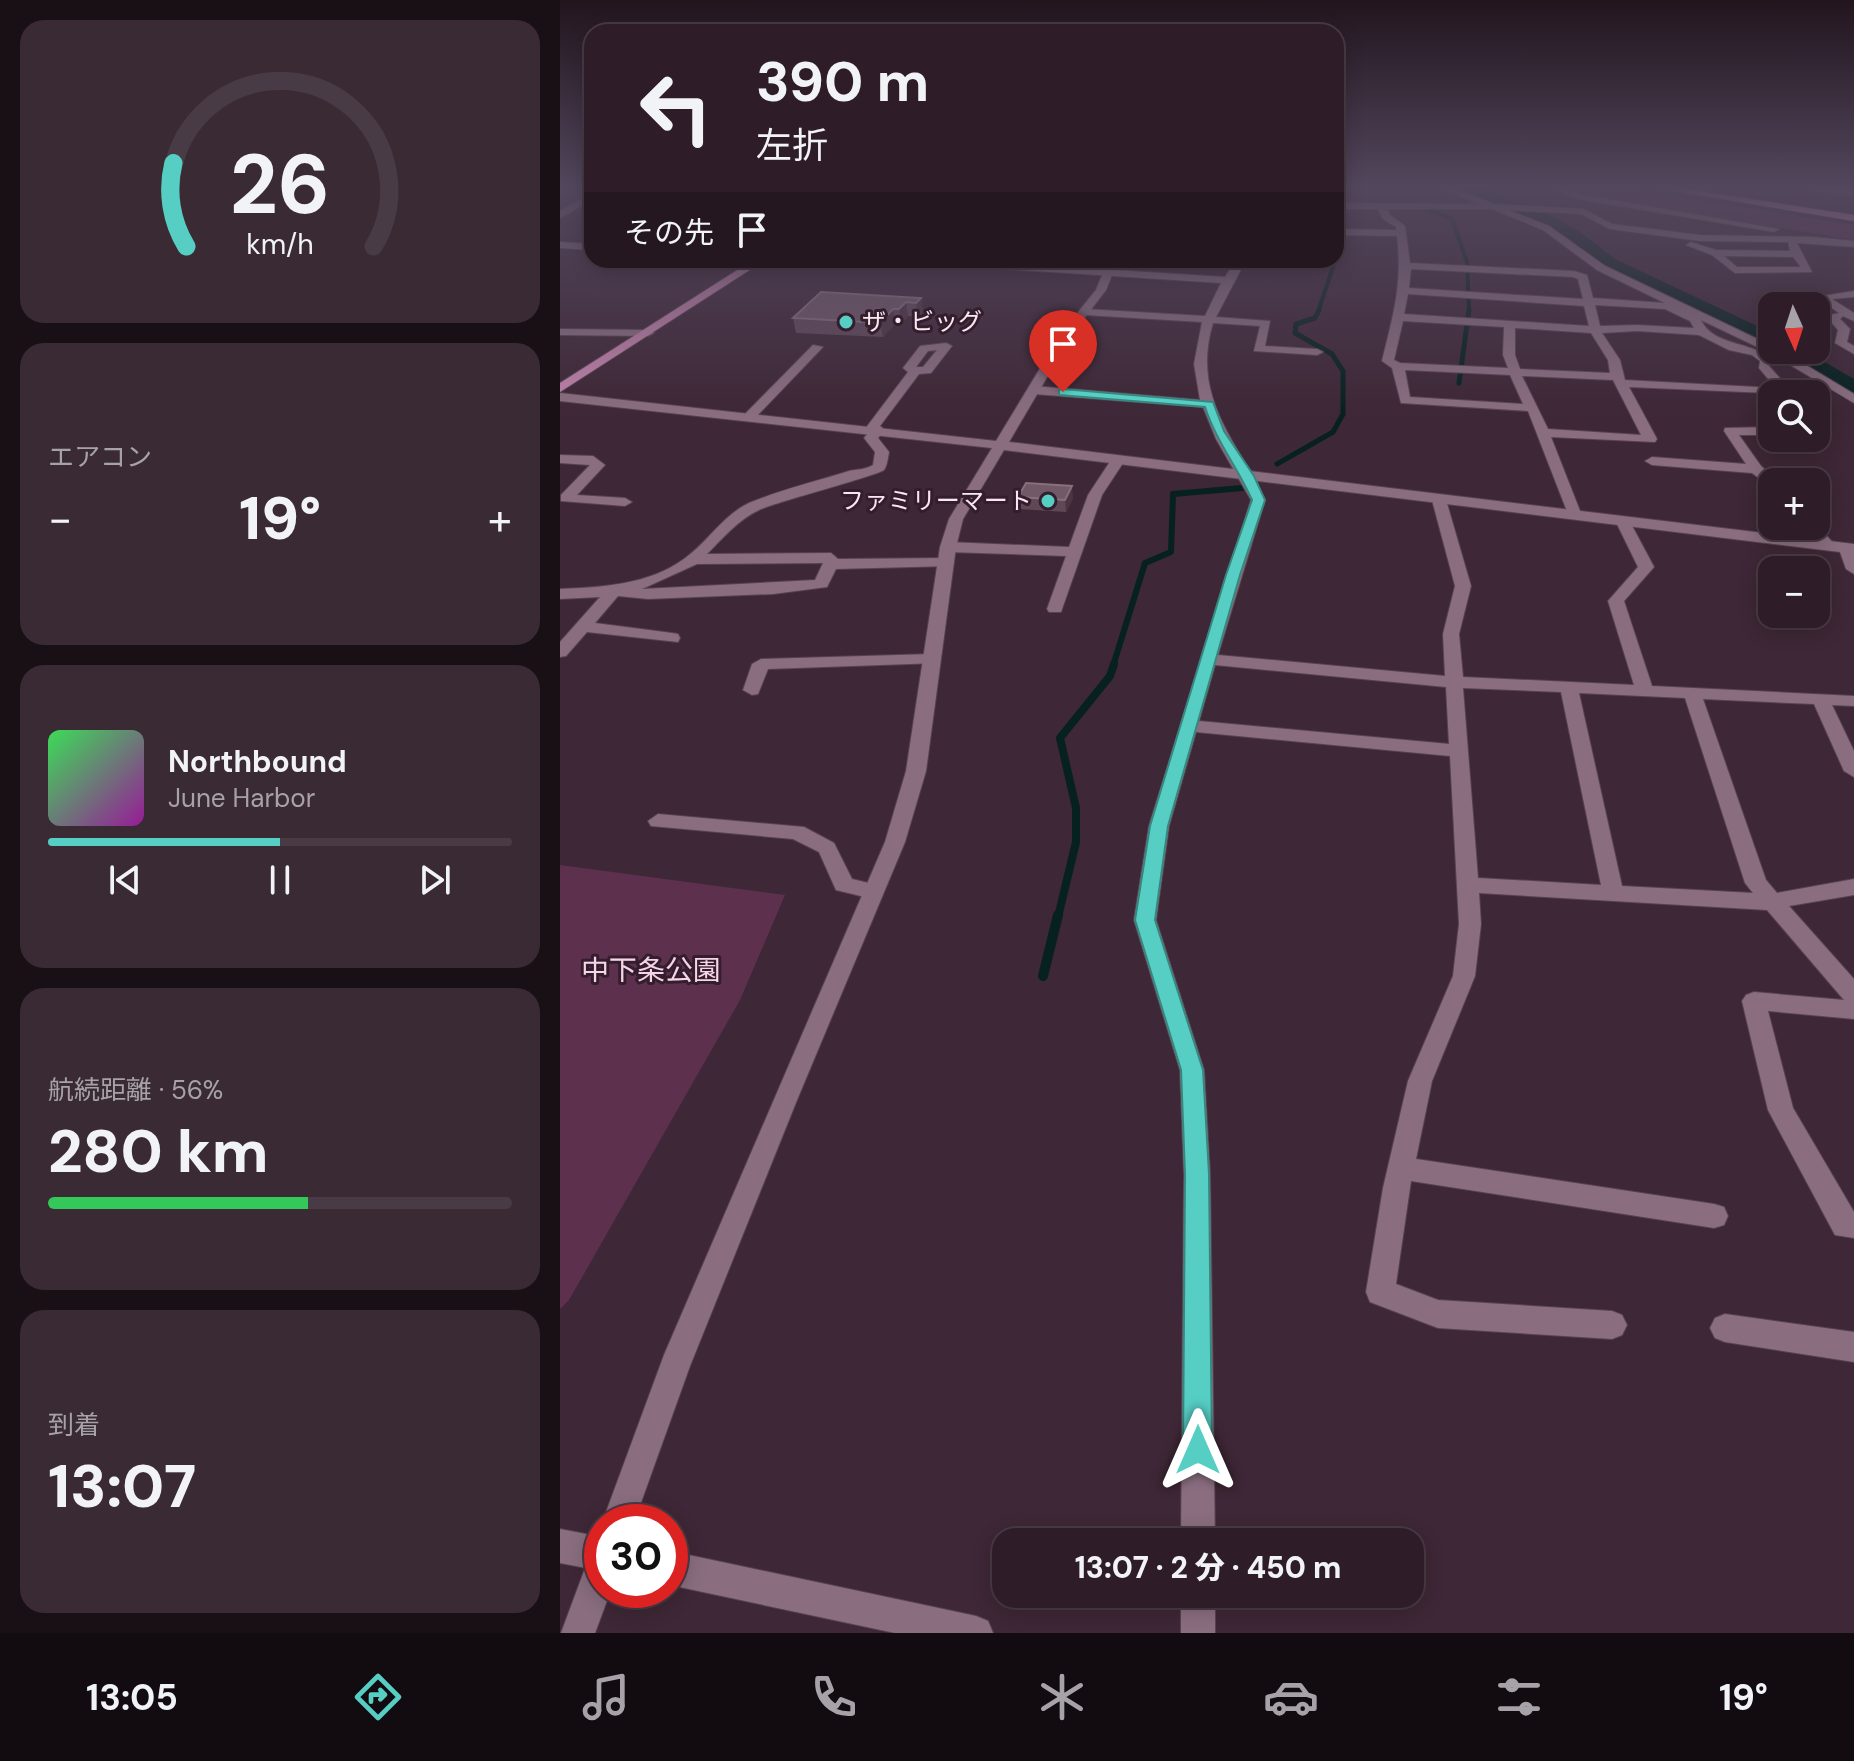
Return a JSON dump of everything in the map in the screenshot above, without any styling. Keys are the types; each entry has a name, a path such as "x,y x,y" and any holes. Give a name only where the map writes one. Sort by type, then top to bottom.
{"main road":[{"path":"560,388 748,268"}],"street":[{"path":"1596,264 1758,343"},
{"path":"1728,264 1735,270 1808,270 1804,264"},
{"path":"1543,433 1650,439 1619,380 1614,360 1595,330 1583,277 1574,274 1406,266 1404,291 1388,361 1398,366 1515,370 1619,380 1758,391"},
{"path":"625,1504 675,1366 895,842 916,771 947,555 956,519 997,446 1111,268"},
{"path":"1129,268 1228,280"},
{"path":"1198,1528 1197,1174 1192,1070 1145,920 1159,826 1258,500 1248,476 1218,431 1200,364 1205,333 1236,268"},
{"path":"1404,291 1667,306 1695,319 1701,332"},
{"path":"1850,317 1821,297 1854,294"},
{"path":"1545,300 1546,326"},
{"path":"1085,312 1266,323 1258,349 1317,352"},
{"path":"1850,317 1831,316 1844,329 1841,343 1854,351"},
{"path":"1398,317 1595,330 1637,328 1701,332 1733,348 1756,352 1766,360 1763,366 1775,380"},
{"path":"1510,324 1509,355 1575,516"},
{"path":"560,332 648,333"},
{"path":"750,416 817,347"},
{"path":"1795,364 1854,399"},
{"path":"1398,366 1405,400 1533,408"},
{"path":"560,652 617,592 693,559 737,516 755,506 855,474 872,472 879,467 882,452 871,438 915,371"},
{"path":"1034,390 1209,404"},
{"path":"560,397 875,429 1851,549 1854,569"},
{"path":"1756,469 1730,431 1758,431"},
{"path":"560,459 593,460 598,465 566,498 625,502"},
{"path":"1055,609 1095,495 1118,460"},
{"path":"1652,461 1756,469"},
{"path":"1439,500 1463,586 1451,634 1470,924 1464,976 1420,1081 1400,1168 1380,1292 1438,1314 1612,1325"},
{"path":"1623,522 1646,567 1641,579 1619,592 1616,601 1645,691"},
{"path":"1823,540 1828,546"},
{"path":"830,564 947,555 1075,552"},
{"path":"560,594 773,589 821,584 831,558 693,559"},
{"path":"583,626 672,638"},
{"path":"752,690 761,664 932,659"},
{"path":"1208,659 1452,682 1854,701"},
{"path":"1569,687 1613,893"},
{"path":"1692,694 1756,883 1854,995"},
{"path":"1821,700 1854,771"},
{"path":"1189,726 1457,751"},
{"path":"658,821 797,832 827,848 844,885 873,891"},
{"path":"1467,885 1771,902 1854,887"},
{"path":"1854,1010 1754,1001 1781,1110 1845,1226 1854,1225"},
{"path":"1400,1168 1714,1216"},
{"path":"1725,1328 1854,1347"},
{"path":"560,1546 584,1551"},
{"path":"688,1572 935,1629 976,1633"},
{"path":"578,1633 587,1608"},
{"path":"1198,1608 1198,1633"}],"green space":[{"name":"中下条公園","path":"560,865 785,895 740,1000 569,1300 560,1309"}],"building":[{"path":"821,292 921,298 916,303 906,302 899,309 893,309 880,323 793,318"},
{"path":"1026,483 1072,486 1065,500 1018,497"}],"waterway":[{"path":"1467,264 1469,310"},
{"path":"1606,264 1758,337"},
{"path":"1318,312 1333,268"},
{"path":"1459,383 1469,310"},
{"path":"1277,464 1333,432 1343,414 1343,371 1332,354 1295,333 1296,324 1315,318 1318,312"},
{"path":"1807,364 1854,392"},
{"path":"1113,666 1145,563 1171,552 1173,494 1242,488"},
{"path":"1058,917 1076,842 1076,808 1060,738 1110,676 1114,664"},
{"path":"1043,976 1058,915"}],"place":[{"name":"ザ・ビッグ","path":"846,322"},
{"name":"ファミリーマート","path":"1048,501"}],"route":[{"path":"1063,392 1209,404 1218,431 1248,476 1258,500 1159,826 1145,920 1192,1070 1197,1174 1198,1450"}]}
